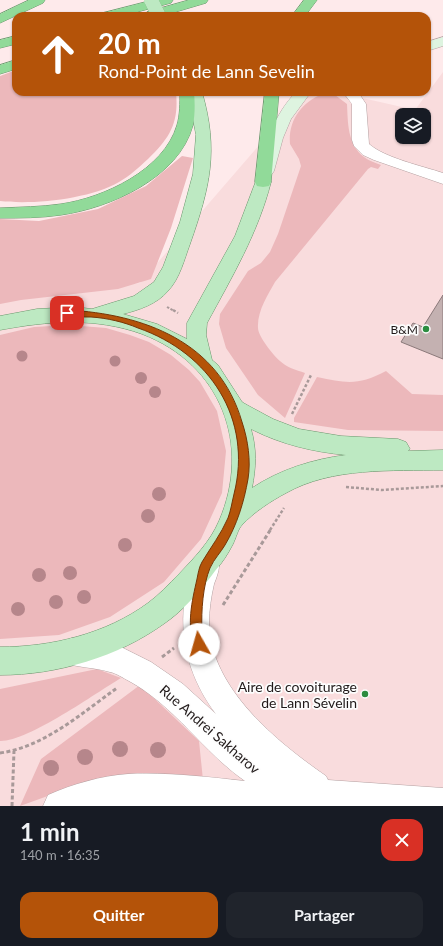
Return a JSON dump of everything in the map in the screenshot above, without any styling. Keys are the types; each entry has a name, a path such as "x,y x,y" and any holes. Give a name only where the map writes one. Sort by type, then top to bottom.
{"highway":[{"path":"0,16 32,0"},
{"path":"14,12 39,0"},
{"path":"123,12 167,0"},
{"path":"162,12 203,0"},
{"path":"185,12 203,0"},
{"path":"301,12 311,0"},
{"path":"0,19 12,13"},
{"path":"0,44 12,41"},
{"path":"0,55 12,52"},
{"path":"0,70 12,66"},
{"path":"0,212 28,213 82,206 110,195 137,181 158,166 172,151 183,132 187,113 187,96"},
{"path":"263,182 272,96"}],"main road":[{"path":"151,0 157,12"},
{"path":"431,46 443,41"},
{"path":"93,314 120,309 148,297 161,287 169,274 191,217 201,184 205,148 202,119 196,96"},
{"path":"202,362 196,335 197,324 233,257 259,201 281,121 291,104 300,96"},
{"path":"0,661 29,660 72,652 124,632 152,617 170,602 206,566 222,541 234,516 243,478 243,441 233,407 220,383 202,362 184,347 142,326 93,314 40,314 4,320"},
{"path":"233,407 254,420 285,434 323,442 360,447 443,448"},
{"path":"234,516 258,498 285,481 318,470 379,462 443,460"}],"street":[{"path":"343,96 351,104 360,134"},
{"path":"353,96 359,104 362,146 380,158 443,179"},
{"name":"Rue Andrei Sakharov","path":"206,566 197,603 196,632 204,667 221,696 251,734 293,772 328,796"},
{"name":"Rue Andrei Sakharov","path":"72,652 113,658 141,672 173,694 242,760 264,776 297,790 328,796 443,804"},
{"path":"59,806 78,799 127,790 170,790 290,800 328,796"}],"path":[{"path":"148,297 197,324"},
{"path":"285,434 285,427 310,375"},
{"path":"0,753 14,751 38,741 141,672 196,632 216,622 223,605 283,511 285,502 285,481"},
{"path":"341,486 356,489 383,490 443,486"},
{"path":"12,806 14,751"}],"shaded area":[{"path":"12,72 12,96 176,96 176,113 167,137 156,151 127,177 107,188 77,197 45,201 0,201 0,76"},
{"path":"443,72 443,806 0,806 0,300 140,283 302,96 354,96 406,108 395,108 395,144 431,144 431,108 416,108 425,96 431,96 431,88"},
{"path":"318,96 336,96 347,104 351,139 354,146 364,157 381,165 378,169 371,167 368,169 275,282 261,309 258,328 260,336 266,345 282,363 305,373 285,418 258,395 226,348 219,324 220,314 248,271 261,263 270,252 278,234 301,166 299,159 290,144 291,128 297,114 308,102"},
{"path":"182,156 193,158 171,228 151,279 118,289 21,300 0,304 0,219 39,221 98,209 146,186"},
{"path":"69,325 106,328 149,342 171,355 189,370 200,382 217,411 226,451 222,493 201,539 164,582 110,617 59,635 0,639 0,335 34,327"},
{"path":"386,371 412,394 443,395 443,431 348,430 294,422 294,418 317,377 336,381 352,382 367,379"},
{"path":"97,669 121,678 61,716 27,734 0,741 0,689"},
{"path":"140,685 199,741 203,780 92,780 20,806 41,759"}],"building":[{"name":"B&M","path":"443,295 443,359 401,342 413,323 423,327"}],"place":[{"name":"B&M","path":"426,329"},
{"name":"Aire de covoiturage de Lann Sévelin","path":"365,694"}],"route":[{"path":"67,313 93,314 118,319 142,326 164,335 184,347 202,362 220,383 233,407 243,441 243,478 234,516 222,541 206,566 197,603 196,632 199,644"}]}
